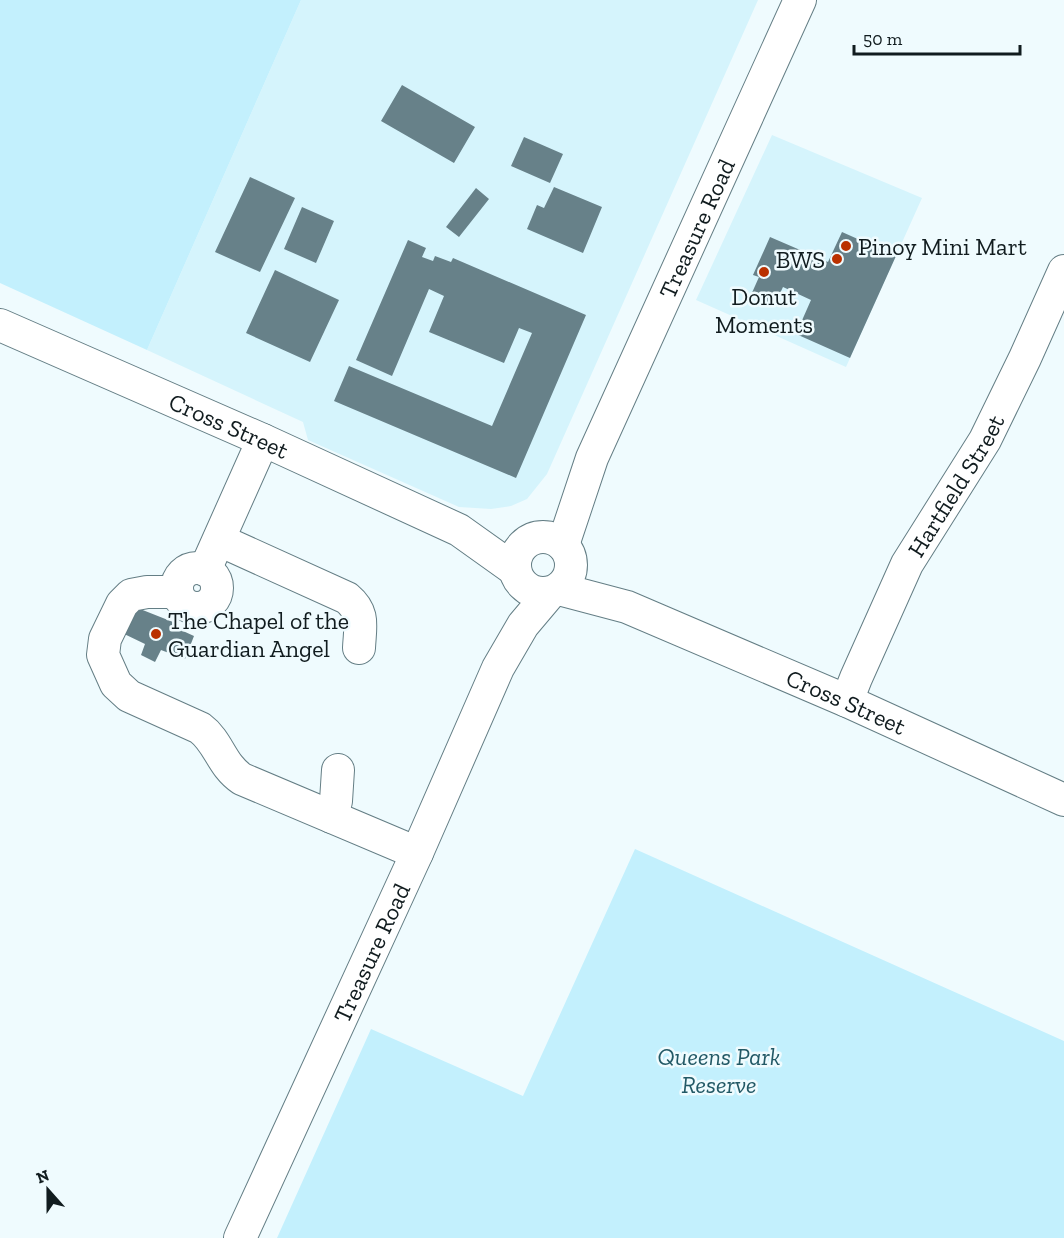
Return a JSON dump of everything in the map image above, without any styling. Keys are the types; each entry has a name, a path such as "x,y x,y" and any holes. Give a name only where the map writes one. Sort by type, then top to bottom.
{"street":[{"name":"Treasure Road","path":"240,1238 417,853 498,668 523,625 552,561 592,458 800,0"},
{"name":"Hartfield Street","path":"847,701 908,564 985,440 1064,271"},
{"name":"Cross Street","path":"0,325 263,440 459,530 552,561 627,607 847,701 1064,800"},
{"path":"263,440 206,570 211,574 217,586 214,598 203,607 190,606 180,598 177,592 147,592 131,595 122,604 105,639 104,655 116,684 129,696 200,728 213,740 225,764 233,773 417,853"},
{"name":"Cross Street","path":"459,530 516,574 526,588 537,593 552,561"},
{"path":"219,540 347,597 357,606 360,618 359,648"},
{"name":"Treasure Road","path":"498,668 510,620 516,574 515,558 520,548 552,561"},
{"path":"332,817 336,801 338,770"}],"shaded area":[{"path":"301,0 758,0 547,474 527,499 511,506 491,509 459,507 308,440 303,422 147,350"},
{"path":"772,135 922,198 846,367 696,300"}],"green space":[{"path":"0,0 301,0 147,350 0,283"},
{"name":"Queens Park Reserve","path":"635,849 1064,1041 1064,1238 277,1238 371,1029 523,1096"}],"building":[{"path":"402,85 475,127 454,163 381,121"},
{"path":"524,137 563,154 550,183 511,166"},
{"path":"250,177 295,198 260,272 215,252"},
{"path":"554,187 602,207 583,253 527,229 537,205 544,208"},
{"path":"476,188 489,199 459,237 446,227"},
{"path":"302,207 334,221 316,263 284,249"},
{"path":"842,232 896,256 850,358 796,334 811,300 783,287 774,306 751,295 759,277 753,275 770,237 828,262"},
{"path":"408,240 426,248 422,257 433,261 435,256 451,262 453,258 586,315 516,478 334,401 349,366 492,426 532,333 519,328 504,363 429,332 444,296 429,289 392,376 356,360"},
{"path":"275,270 339,300 310,362 246,333"},
{"name":"The Chapel of the Guardian Angel","path":"130,605 173,622 172,626 194,636 185,659 161,650 155,662 141,655 145,644 118,631"}],"place":[{"name":"Pinoy Mini Mart","path":"846,246"},
{"name":"BWS","path":"837,259"},
{"name":"Donut Moments","path":"764,272"},
{"name":"The Chapel of the Guardian Angel","path":"156,634"}]}
